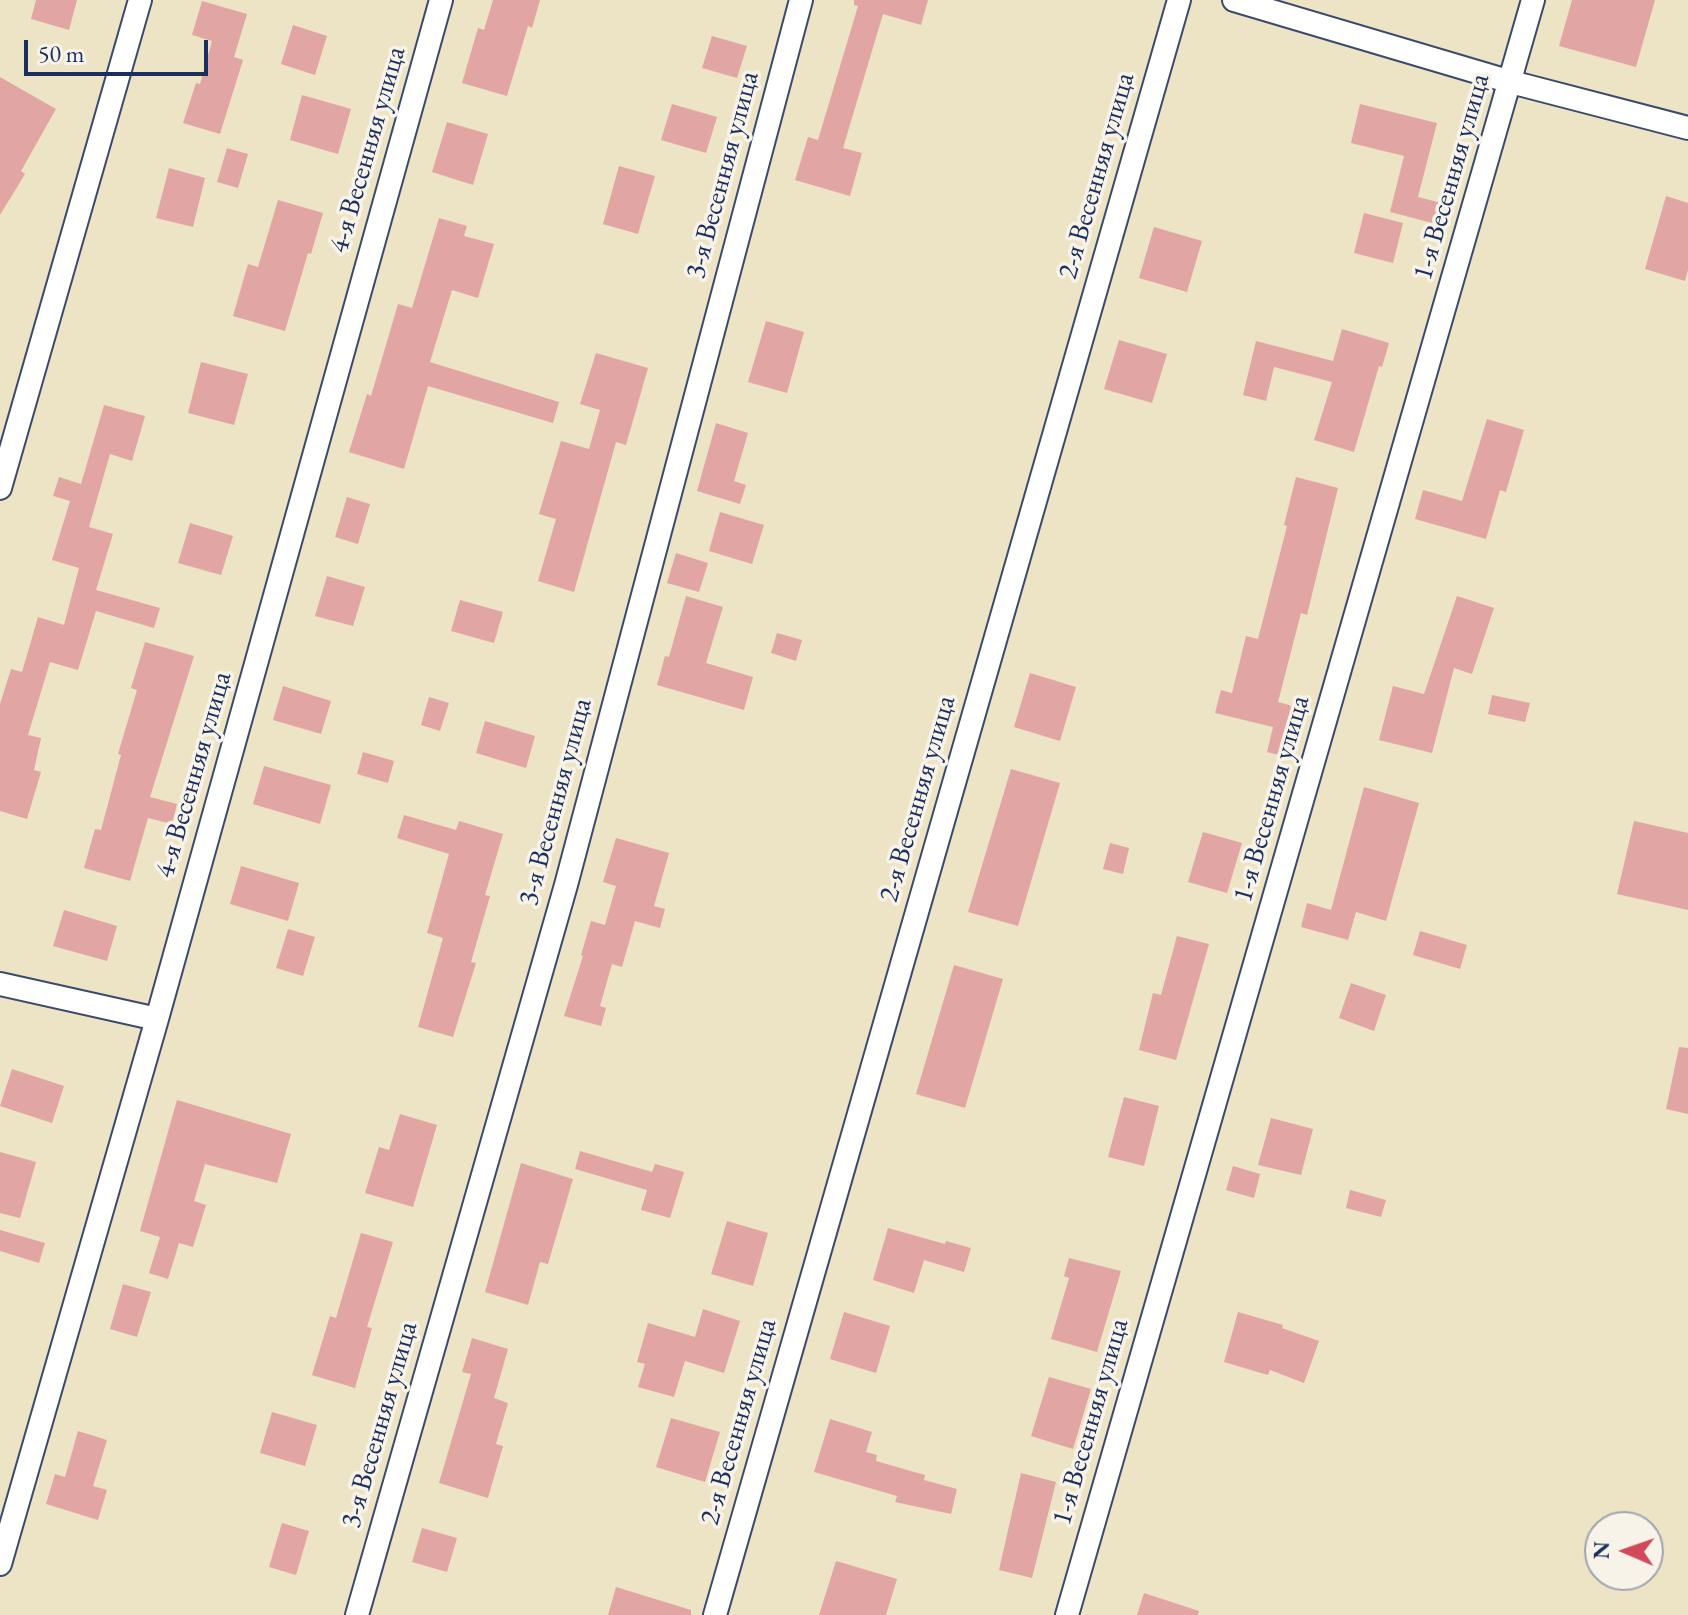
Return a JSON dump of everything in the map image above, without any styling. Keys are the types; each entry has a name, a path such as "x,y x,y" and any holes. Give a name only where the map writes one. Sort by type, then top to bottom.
{"street":[{"path":"0,488 140,0"},
{"name":"4-я Весенняя улица","path":"0,1564 157,1019 441,0"},
{"name":"3-я Весенняя улица","path":"357,1615 566,885 801,0"},
{"name":"2-я Весенняя улица","path":"715,1615 1179,0"},
{"path":"1234,0 1511,82 1688,128"},
{"name":"1-я Весенняя улица","path":"1067,1615 1533,0"},
{"path":"0,984 157,1019"}],"building":[{"path":"36,0 77,0 69,30 31,19"},
{"path":"493,0 540,0 532,28 528,26 507,96 462,83 478,28 484,30"},
{"path":"854,0 928,0 921,25 883,14 843,148 862,153 850,196 795,180 808,137 818,140 858,6 854,5"},
{"path":"1572,0 1655,0 1636,67 1559,46"},
{"path":"202,1 247,14 234,57 243,60 220,134 183,123 196,83 200,84 212,41 192,35"},
{"path":"293,25 327,36 315,75 281,64"},
{"path":"712,36 747,46 737,78 702,68"},
{"path":"0,77 56,109 21,171 25,174 0,215"},
{"path":"302,95 351,109 338,154 290,140"},
{"path":"672,104 717,117 706,153 661,140"},
{"path":"1360,104 1437,123 1418,197 1445,204 1440,225 1390,212 1404,156 1351,143"},
{"path":"447,122 488,134 473,185 432,172"},
{"path":"227,148 248,154 238,188 217,182"},
{"path":"619,166 655,176 638,234 603,224"},
{"path":"169,168 205,178 193,227 156,218"},
{"path":"1666,196 1688,203 1688,270 1685,281 1645,269"},
{"path":"278,200 323,213 285,331 233,316 248,264 258,267"},
{"path":"1364,213 1403,223 1393,263 1354,253"},
{"path":"439,218 467,226 464,236 494,244 478,298 452,290 430,362 559,402 553,423 428,386 404,469 349,452 367,394 371,396 398,304 412,308"},
{"path":"1154,227 1202,241 1187,292 1139,278"},
{"path":"766,321 804,332 787,393 748,382"},
{"path":"1342,329 1389,343 1382,367 1379,366 1354,452 1314,440 1332,382 1274,367 1266,401 1243,395 1256,341 1333,361"},
{"path":"1119,340 1167,354 1152,403 1104,389"},
{"path":"596,353 648,368 626,445 616,442 574,592 538,581 556,519 539,514 561,441 589,449 600,410 580,404"},
{"path":"201,362 248,374 234,425 188,413"},
{"path":"104,405 145,416 132,461 110,454 89,527 113,534 96,590 160,608 154,628 96,611 78,670 50,662 28,735 41,738 34,770 41,772 27,819 0,811 0,704 11,669 22,672 38,617 64,625 79,568 52,560 70,501 53,496 59,477 81,484"},
{"path":"1487,419 1524,430 1506,492 1500,490 1486,539 1415,519 1423,490 1462,501"},
{"path":"716,423 748,433 734,481 746,485 740,504 697,491"},
{"path":"1296,477 1338,488 1307,615 1301,613 1278,702 1299,708 1287,757 1267,752 1273,727 1215,713 1221,690 1232,693 1246,636 1258,639 1287,526 1284,525"},
{"path":"347,497 370,504 358,544 335,537"},
{"path":"720,512 764,525 752,564 709,551"},
{"path":"190,523 233,536 221,575 178,563"},
{"path":"676,553 708,563 699,592 667,583"},
{"path":"327,576 365,587 353,626 315,616"},
{"path":"686,596 723,607 706,663 753,677 744,710 657,685 665,656 669,657"},
{"path":"1457,596 1494,608 1472,674 1454,668 1432,753 1379,740 1393,686 1424,694"},
{"path":"460,600 503,612 494,643 451,631"},
{"path":"777,633 802,640 796,661 771,653"},
{"path":"145,642 194,656 150,797 177,804 172,824 148,818 130,881 84,868 95,829 101,830 121,755 118,754 137,690 131,688"},
{"path":"1030,673 1076,687 1060,741 1014,727"},
{"path":"283,686 331,701 321,734 273,720"},
{"path":"1492,695 1530,703 1525,722 1488,714"},
{"path":"429,697 449,703 440,731 421,725"},
{"path":"485,721 535,736 526,768 476,753"},
{"path":"363,752 394,761 388,783 357,774"},
{"path":"264,766 331,785 320,824 253,804"},
{"path":"1011,769 1060,783 1018,926 968,912"},
{"path":"1364,787 1419,803 1386,921 1356,912 1348,940 1301,927 1307,903 1331,910"},
{"path":"404,815 456,830 459,821 503,834 485,895 490,896 471,962 476,963 453,1037 418,1027 443,938 427,933 449,854 397,838"},
{"path":"1634,821 1688,833 1688,910 1617,894"},
{"path":"1203,832 1242,843 1227,893 1188,882"},
{"path":"616,838 669,853 654,906 665,909 660,928 635,921 622,967 612,964 600,1006 606,1008 601,1026 564,1016 591,921 605,925 616,886 603,882"},
{"path":"1110,843 1129,848 1123,874 1103,869"},
{"path":"241,866 299,883 288,921 230,904"},
{"path":"64,910 117,926 107,961 53,946"},
{"path":"288,929 315,937 303,976 276,968"},
{"path":"1420,931 1467,945 1460,969 1413,955"},
{"path":"1177,936 1209,944 1176,1060 1139,1050 1153,993 1161,995"},
{"path":"954,965 1003,979 965,1108 916,1094"},
{"path":"1351,983 1386,995 1374,1031 1339,1018"},
{"path":"1679,1047 1688,1048 1688,1114 1666,1109"},
{"path":"12,1069 64,1086 52,1123 0,1106"},
{"path":"1124,1097 1159,1106 1144,1166 1108,1157"},
{"path":"177,1100 291,1134 277,1183 205,1164 194,1201 206,1205 193,1247 179,1243 168,1279 149,1273 160,1237 140,1231"},
{"path":"400,1114 437,1125 413,1207 365,1193 379,1147 389,1150"},
{"path":"1271,1118 1313,1129 1301,1175 1258,1165"},
{"path":"580,1151 652,1172 655,1164 684,1172 670,1218 641,1210 647,1190 575,1169"},
{"path":"0,1152 36,1162 20,1218 0,1213"},
{"path":"521,1163 573,1179 548,1264 540,1262 528,1305 485,1292"},
{"path":"1233,1166 1260,1174 1254,1198 1226,1190"},
{"path":"1350,1190 1386,1200 1381,1217 1346,1208"},
{"path":"727,1221 768,1233 753,1286 711,1274"},
{"path":"888,1228 971,1248 964,1272 924,1260 914,1293 873,1280"},
{"path":"0,1230 45,1243 39,1263 0,1251"},
{"path":"361,1233 393,1242 367,1327 372,1328 355,1388 312,1375 330,1316 336,1318"},
{"path":"1069,1258 1121,1271 1097,1352 1051,1339 1069,1278 1064,1276"},
{"path":"123,1284 151,1292 137,1337 110,1329"},
{"path":"703,1309 740,1321 724,1373 685,1361 674,1397 638,1387 645,1364 637,1362 648,1323 695,1337"},
{"path":"844,1312 890,1326 876,1373 830,1359"},
{"path":"1238,1312 1283,1325 1282,1328 1319,1341 1304,1383 1270,1370 1268,1375 1224,1362"},
{"path":"472,1338 508,1349 494,1398 508,1403 496,1444 503,1446 488,1498 439,1483 471,1374 462,1372"},
{"path":"1049,1377 1091,1389 1073,1449 1031,1436"},
{"path":"272,1412 317,1425 305,1466 260,1453"},
{"path":"671,1418 720,1432 705,1482 656,1467"},
{"path":"830,1419 872,1432 866,1452 877,1455 876,1461 925,1475 924,1480 957,1489 951,1514 895,1502 897,1496 814,1472"},
{"path":"78,1431 107,1440 93,1486 107,1490 98,1520 46,1504 55,1474 65,1477"},
{"path":"1021,1473 1056,1482 1032,1578 999,1570"},
{"path":"282,1523 309,1531 296,1575 269,1567"},
{"path":"422,1528 457,1538 447,1572 412,1562"},
{"path":"836,1561 897,1579 886,1615 819,1615"},
{"path":"616,1587 691,1610 691,1615 608,1615"},
{"path":"1144,1593 1199,1611 1198,1615 1137,1615"}]}
